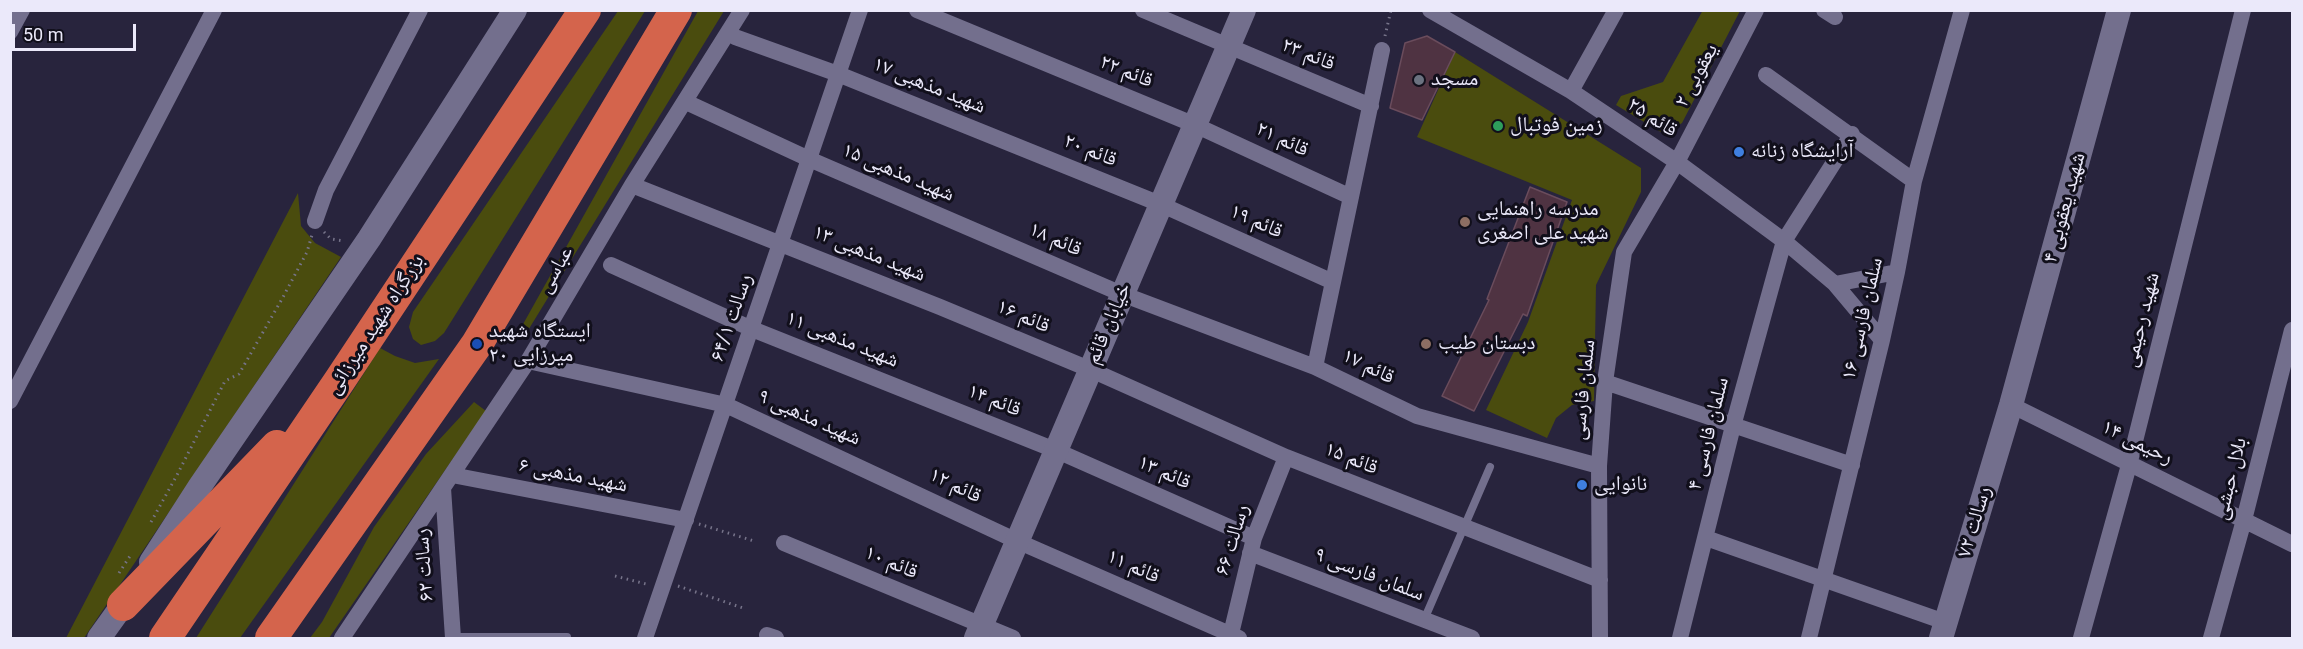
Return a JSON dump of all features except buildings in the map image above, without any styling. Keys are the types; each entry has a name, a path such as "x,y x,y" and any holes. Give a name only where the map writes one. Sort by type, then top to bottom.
{"highway":[{"name":"بزرگراه شهید میرزائی","path":"165,639 585,10"},
{"path":"271,639 477,344 676,10"},
{"path":"119,593 340,380"}],"street":[{"path":"10,32 22,10"},
{"path":"10,401 214,10"},
{"path":"315,221 326,190 420,10"},
{"path":"99,639 119,593 200,486 369,239 515,10"},
{"name":"عباسی","path":"342,639 528,361 632,185 742,10"},
{"name":"رسالت ۶۴/۱","path":"645,639 860,10"},
{"name":"قائم ۲۲","path":"917,10 1195,125"},
{"name":"قائم ۲۳","path":"1143,10 1371,106"},
{"name":"خیابان قائم","path":"979,632 1089,369 1244,10"},
{"path":"1571,92 1616,10"},
{"name":"یعقوبی ۲","path":"1677,162 1756,10"},
{"name":"سلمان فارسی ۱۶","path":"1809,639 1898,272 1914,181 1962,10"},
{"name":"شهید یعقوبی ۴","path":"2011,405 2119,10"},
{"name":"شهید رحیمی","path":"2081,639 2128,465 2243,10"},
{"name":"قائم ۲۵","path":"1440,13 1571,92 1677,162 1784,242 1835,284 1882,340"},
{"name":"شهید مذهبی ۱۷","path":"735,37 838,74 1004,141"},
{"path":"1315,367 1382,50"},
{"path":"1766,75 1852,134 1914,181"},
{"name":"شهید مذهبی ۱۵","path":"686,102 809,159 970,228"},
{"name":"قائم ۲۱","path":"1195,125 1351,196"},
{"name":"سلمان فارسی ۴","path":"1680,639 1733,426 1784,242 1852,134"},
{"name":"قائم ۲۰","path":"1004,141 1160,204"},
{"name":"سلمان فارسی","path":"1600,639 1599,466 1605,382 1623,252 1677,162"},
{"name":"شهید مذهبی ۱۳","path":"632,185 940,307"},
{"name":"قائم ۱۹","path":"1160,204 1333,282"},
{"name":"قائم ۱۸","path":"970,228 1122,294"},
{"name":"شهید مذهبی ۱۱","path":"611,265 752,329 916,394"},
{"path":"1835,284 1898,272"},
{"name":"قائم ۱۷","path":"1122,294 1315,367 1417,416 1599,466"},
{"name":"قائم ۱۶","path":"940,307 1089,369"},
{"name":"بلال حبشی","path":"2211,639 2292,330"},
{"name":"شهید مذهبی ۹","path":"528,361 726,405 874,472"},
{"name":"قائم ۱۵","path":"1089,369 1286,458 1599,580"},
{"path":"1605,382 1852,465"},
{"name":"قائم ۱۴","path":"916,394 1055,450"},
{"name":"رحیمی ۱۴","path":"2011,405 2128,465 2292,544"},
{"name":"رسالت ۷۲","path":"1943,630 2011,405"},
{"name":"قائم ۱۳","path":"1055,450 1252,545"},
{"name":"رسالت ۶۶","path":"1233,637 1252,545 1286,458"},
{"name":"قائم ۱۲","path":"874,472 1017,541"},
{"name":"شهید مذهبی ۶","path":"447,482 686,520"},
{"name":"رسالت ۶۲","path":"447,482 453,638"},
{"path":"1706,538 1824,579 1943,630"},
{"name":"قائم ۱۱","path":"1017,541 1233,637"},
{"name":"قائم ۱۰","path":"784,543 979,632 1013,639"},
{"name":"سلمان فارسی ۹","path":"1252,545 1472,639"}],"lane":[{"path":"1424,620 1490,468"},
{"path":"453,638 567,637"}],"path":[{"path":"1382,50 1391,10"},
{"path":"315,221 331,239 349,242 369,239"},
{"path":"150,523 225,381 239,374 282,299 307,252 315,221"},
{"path":"686,520 754,541"},
{"path":"119,593 132,552"},
{"path":"615,576 664,585 743,608"}],"shaded area":[{"path":"1703,10 1740,11 1682,123 1664,134 1616,105 1621,96 1663,82"},
{"path":"618,11 645,11 444,333 435,341 421,345 413,339 409,327 413,312"},
{"path":"698,11 724,11 527,332 522,326"},
{"path":"1455,52 1641,168 1641,192 1596,285 1594,401 1572,405 1556,418 1547,438 1486,410 1528,322 1572,200 1417,137"},
{"path":"298,193 301,226 315,243 341,257 84,638 66,638"},
{"path":"380,348 415,363 439,359 240,638 196,638"},
{"path":"474,402 486,411 329,638 310,638 322,622 374,527 426,454"}],"place":[{"name":"مسجد","path":"1419,80"},
{"name":"زمین فوتبال","path":"1498,126"},
{"name":"آرایشگاه زنانه","path":"1739,152"},
{"name":"مدرسه راهنمایی شهید علی اصغری","path":"1465,222"},
{"name":"ایستگاه شهید میرزایی ۲۰","path":"477,344"},
{"name":"دبستان طیب","path":"1426,344"},
{"name":"نانوایی","path":"1582,485"}]}
